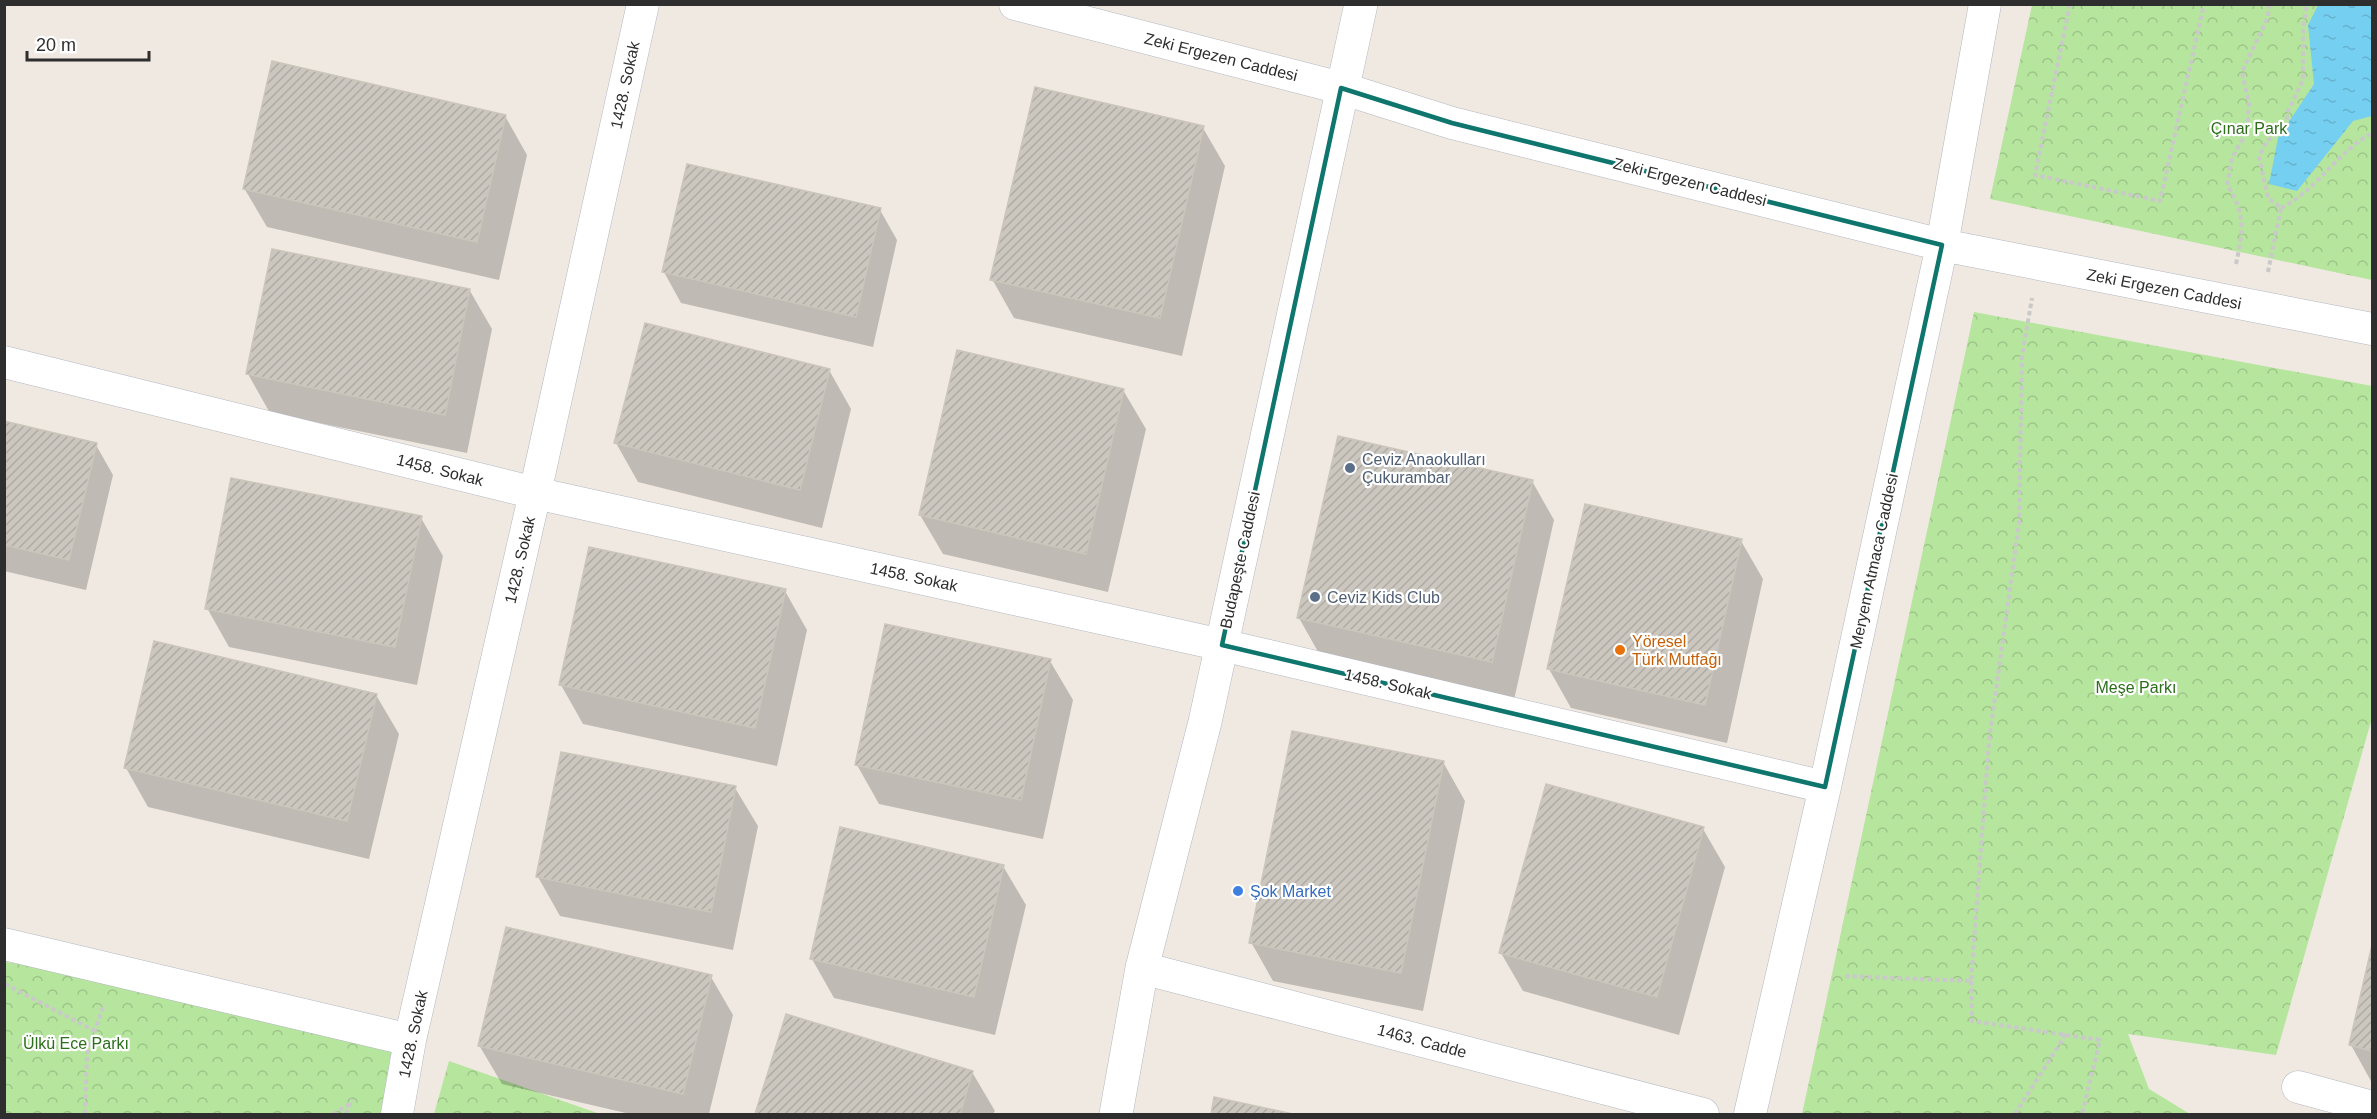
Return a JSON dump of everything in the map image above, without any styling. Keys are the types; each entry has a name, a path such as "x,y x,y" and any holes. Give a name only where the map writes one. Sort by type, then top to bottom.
{"street":[{"name":"1428. Sokak","path":"397,1114 410,1040 535,493 643,4"},
{"name":"Zeki Ergezen Caddesi","path":"1015,4 1341,88 1452,123 1942,245 2373,329"},
{"name":"Budapeşte Caddesi","path":"1116,1114 1142,968 1222,645 1361,4"},
{"name":"Meryem Atmaca Caddesi","path":"1750,1114 1825,787 1942,245 1985,4"},
{"name":"1458. Sokak","path":"4,362 535,493 1222,645 1825,787"},
{"path":"4,944 410,1040"},
{"name":"1463. Cadde","path":"1142,968 1702,1114"},
{"path":"2298,1087 2373,1107"}],"path":[{"path":"2070,4 2035,175 2160,201 2204,4"},
{"path":"2243,304 2244,231 2237,201 2227,185 2232,158 2247,131 2249,104 2242,72 2268,18 2269,4"},
{"path":"2281,208 2268,198 2259,157 2266,142 2287,124 2287,113 2303,80 2302,28 2307,4"},
{"path":"2281,208 2301,198 2322,174 2360,140 2373,133"},
{"path":"2243,304 2279,228 2281,208"},
{"path":"2038,264 2022,356 2019,523 1989,741 1971,981 1972,1021 2100,1040 2082,1114"},
{"path":"85,1114 87,1053 115,969"},
{"path":"1845,976 1971,981"},
{"path":"4,984 95,1031"},
{"path":"2016,1114 2066,1034"},
{"path":"346,1114 352,1099"},
{"path":"333,1114 348,1105"}],"highlighted area":[{"path":"1341,88 1452,123 1942,245 1825,787 1222,645"}],"green space":[{"name":"Çınar Park","path":"2032,5 2372,5 2372,280 1990,199"},
{"name":"Meşe Parkı","path":"1974,312 2372,386 2372,718 2276,1055 2128,1034 2149,1089 2190,1114 1802,1114"},
{"name":"Ülkü Ece Parkı","path":"5,962 90,973 394,1043 383,1114 5,1114"},
{"path":"449,1061 600,1114 434,1114"}],"water":[{"path":"2318,5 2372,5 2372,116 2353,121 2297,191 2269,184 2278,138 2314,84 2308,25"}],"building":[{"path":"272,61 506,115 477,242 243,189"},
{"path":"1035,87 1204,126 1160,318 990,280"},
{"path":"687,164 881,208 856,317 662,272"},
{"path":"272,249 470,289 445,415 246,374"},
{"path":"645,323 830,369 800,490 614,443"},
{"path":"957,350 1124,389 1086,554 919,515"},
{"path":"4,421 97,443 69,560 4,545"},
{"path":"1338,436 1533,480 1492,662 1297,618"},
{"path":"231,478 422,516 395,647 205,609"},
{"path":"1585,504 1742,539 1705,705 1547,669"},
{"path":"589,547 786,589 755,728 559,685"},
{"path":"885,624 1051,659 1021,800 855,765"},
{"path":"154,641 377,694 347,821 124,768"},
{"path":"1292,731 1444,761 1401,973 1249,943"},
{"path":"561,752 736,786 711,912 536,877"},
{"path":"1546,784 1704,827 1657,997 1499,953"},
{"path":"840,827 1004,865 974,997 810,959"},
{"path":"506,927 712,975 683,1094 478,1046"},
{"path":"2372,945 2372,1051 2349,1045"},
{"path":"786,1014 973,1071 960,1114 755,1114"},
{"path":"1214,1097 1293,1114 1211,1114"}],"place":[{"name":"Ceviz Anaokulları Çukurambar","path":"1350,468"},
{"name":"Ceviz Kids Club","path":"1315,597"},
{"name":"Yöresel Türk Mutfağı","path":"1620,650"},
{"name":"Şok Market","path":"1238,891"}]}
